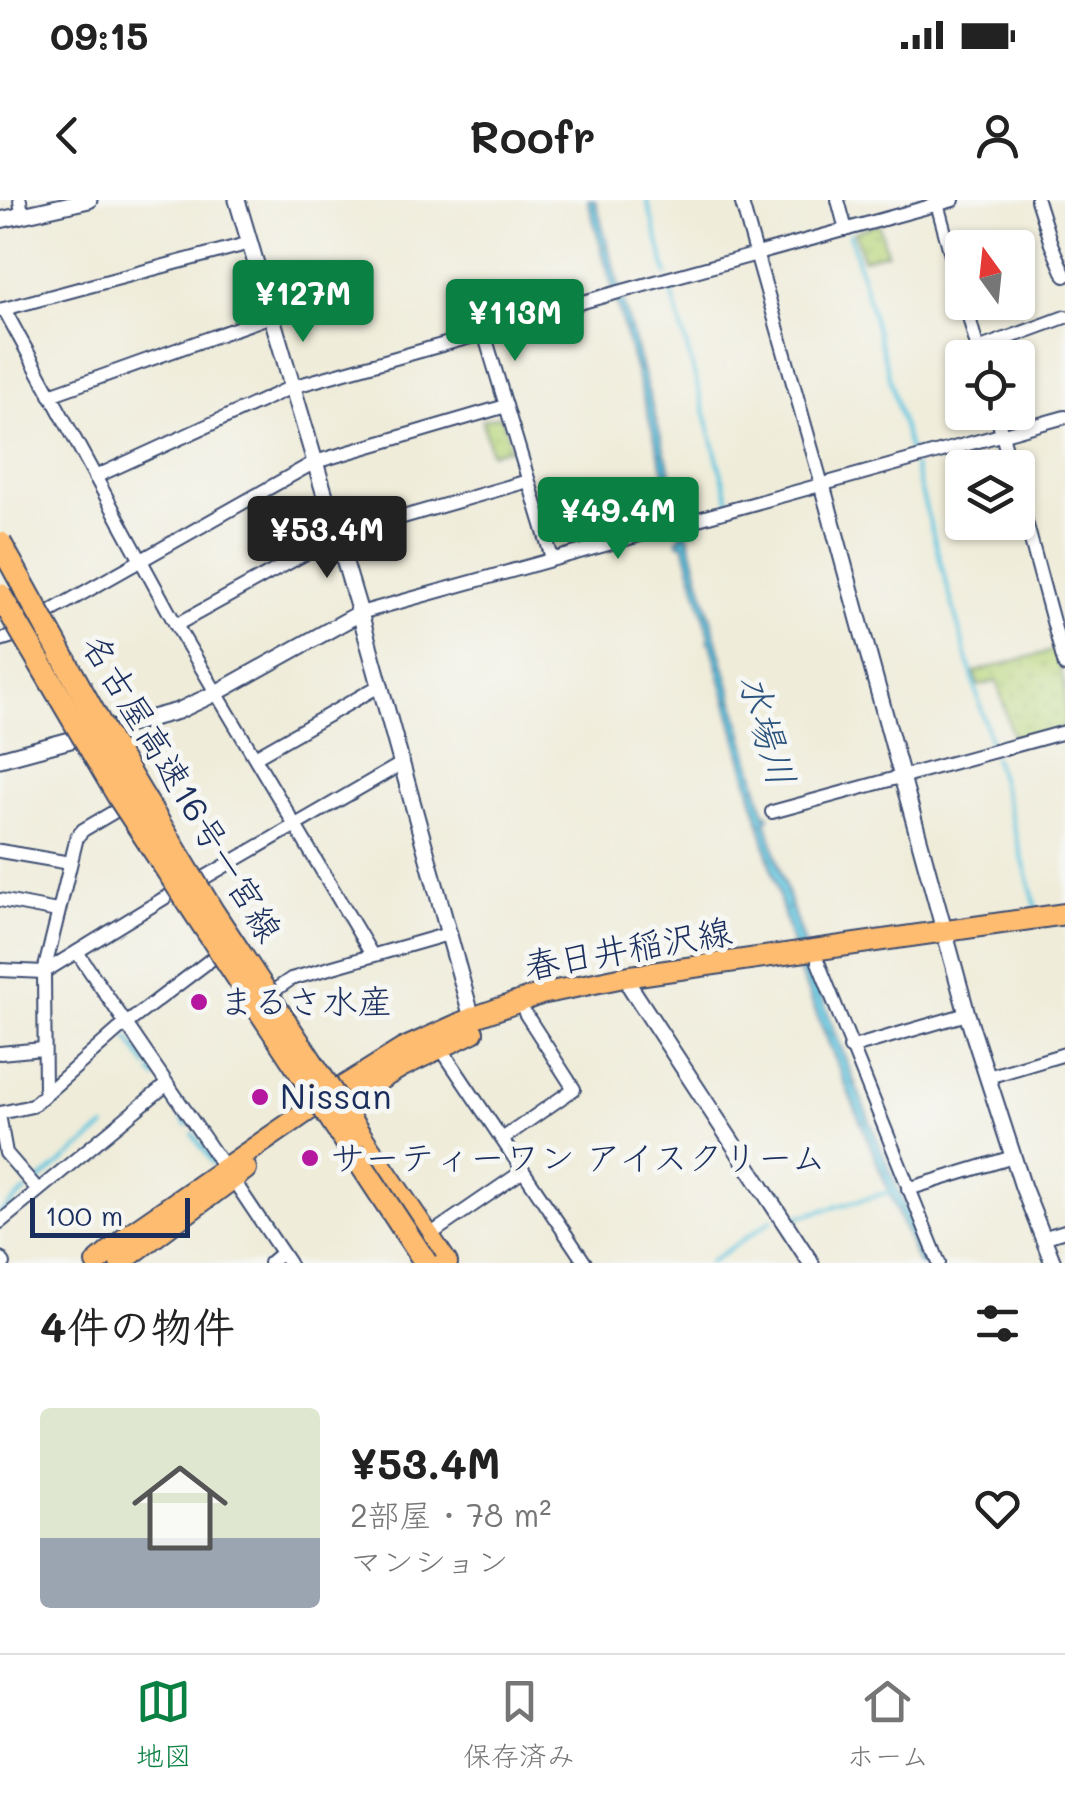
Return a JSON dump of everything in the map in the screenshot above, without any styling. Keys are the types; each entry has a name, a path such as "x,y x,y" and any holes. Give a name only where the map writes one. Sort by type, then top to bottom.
{"highway":[{"name":"名古屋高速16号一宮線","path":"0,543 111,744 212,911 446,1263"},
{"name":"名古屋高速16号一宮線","path":"0,595 129,813 415,1262"}],"main road":[{"name":"春日井稲沢線","path":"120,1263 228,1172 394,1054 472,1018 569,987 814,959 1065,914"},
{"name":"春日井稲沢線","path":"945,938 1065,926"},
{"name":"春日井稲沢線","path":"96,1263 130,1233 440,1046 525,1013 632,988 789,960"}],"street":[{"path":"0,220 21,208 89,200"},
{"path":"237,200 360,612 472,1018"},
{"path":"742,200 945,938 1014,1156 1053,1263"},
{"path":"838,200 846,230"},
{"path":"94,477 292,387 513,325 521,319 953,200"},
{"path":"1038,200 1065,276"},
{"path":"936,202 945,234"},
{"path":"250,243 2,310 176,625 372,955"},
{"path":"50,395 271,316"},
{"path":"1010,340 1065,317"},
{"path":"484,333 552,558"},
{"path":"46,614 315,462 506,406"},
{"path":"0,759 178,711 360,612 1065,417"},
{"path":"1001,430 1006,450"},
{"path":"176,625 337,536 528,481"},
{"path":"1032,540 1065,666"},
{"path":"0,640 16,636"},
{"path":"255,757 379,686"},
{"path":"772,812 1065,732"},
{"path":"204,878 402,764"},
{"path":"45,1094 44,972 70,863 80,833 117,810"},
{"path":"0,851 70,863"},
{"path":"0,970 44,972 171,894"},
{"path":"0,900 58,911"},
{"path":"275,990 291,979 448,934"},
{"path":"78,952 286,1258 270,1263"},
{"path":"38,1190 6,1152 0,1116 32,1106 213,958"},
{"path":"814,959 939,1263"},
{"path":"632,988 812,1263"},
{"path":"502,1140 574,1089 525,1013"},
{"path":"850,1048 968,1014"},
{"path":"440,1046 585,1263"},
{"path":"0,1053 43,1049"},
{"path":"988,1077 1065,1054"},
{"path":"0,1222 166,1084"},
{"path":"908,1189 1014,1156"},
{"path":"437,1230 523,1171"},
{"path":"1042,1238 1065,1232"}],"green space":[{"path":"879,223 887,253 863,259 855,232"},
{"path":"499,416 511,448 491,453 482,420"},
{"path":"1055,650 1065,687 1065,728 1014,742 997,681 978,686 974,672"}],"water":[{"path":"588,200 595,200 768,814 766,819 782,876 839,1044 928,1263 918,1263 799,970 684,544 678,543 682,536"}],"waterway":[{"path":"647,200 667,275"},
{"path":"850,234 910,452"},
{"path":"669,282 729,501"},
{"path":"914,466 992,748"},
{"path":"994,757 1036,907"},
{"path":"128,1038 147,1066"},
{"path":"151,1072 156,1078"},
{"path":"168,1098 172,1103"},
{"path":"178,1112 187,1125"},
{"path":"71,1155 105,1127"},
{"path":"193,1134 213,1163"},
{"path":"39,1181 68,1157"},
{"path":"1,1212 26,1191"},
{"path":"232,1191 271,1250"},
{"path":"798,1217 890,1192"},
{"path":"709,1263 772,1220"}],"place":[{"name":"まるさ水産","path":"199,1002"},
{"name":"Nissan","path":"260,1097"},
{"name":"サーティーワン アイスクリーム","path":"310,1158"}],"water label":[{"name":"水場川","path":"767,730"}]}
